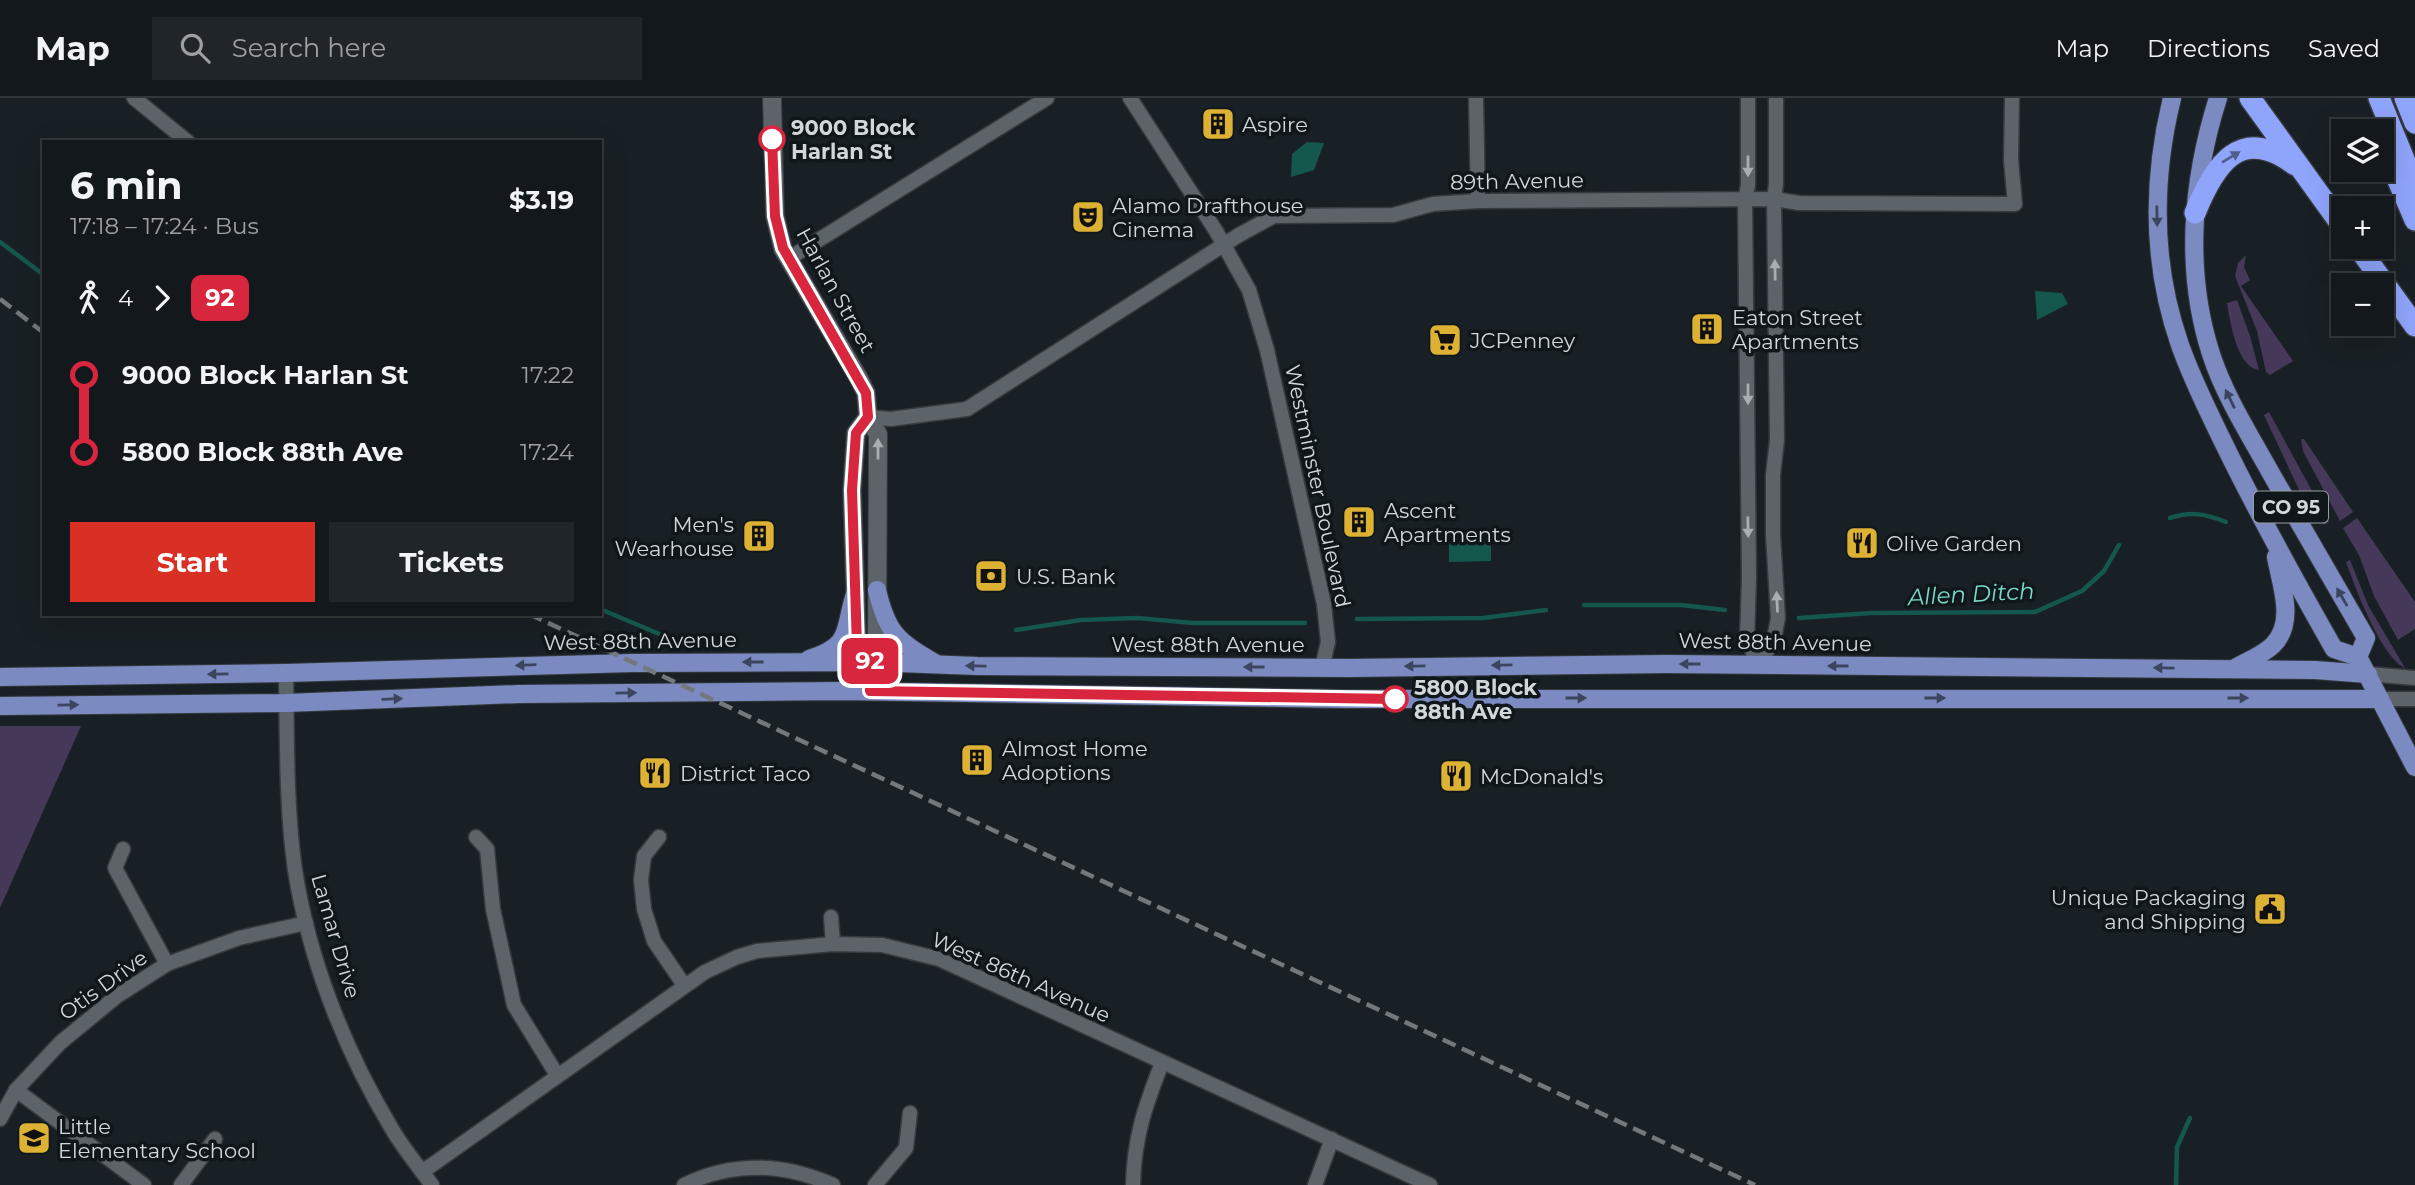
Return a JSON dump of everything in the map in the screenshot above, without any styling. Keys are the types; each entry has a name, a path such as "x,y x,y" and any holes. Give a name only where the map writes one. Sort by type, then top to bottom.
{"highway":[{"path":"2250,98 2331,210"},
{"path":"2365,98 2373,119"},
{"path":"2379,98 2415,186"},
{"path":"2405,98 2415,123"},
{"path":"2195,213 2215,171 2235,153 2257,149 2271,152 2287,159 2306,176"},
{"path":"2394,169 2415,220"},
{"path":"2367,259 2415,326"}],"main road":[{"name":"CO 95","path":"2172,98 2161,148 2157,198 2158,244 2174,328 2192,377 2273,543 2334,649 2358,657 2415,767"},
{"name":"CO 95","path":"2218,98 2202,155 2195,213 2195,262 2206,336 2217,370 2237,413 2366,638 2358,657"},
{"path":"2232,670 2274,645 2284,627 2286,613 2273,543"},
{"path":"877,590 883,617 900,641 938,665"},
{"path":"798,662 828,653 845,636 855,594"},
{"name":"West 88th Avenue","path":"0,677 286,673 575,663 798,662 1322,668 1575,664 1759,665 2315,670 2368,674"},
{"path":"0,706 286,703 519,694 870,691 1344,699 2380,699"}],"street":[{"path":"134,98 186,140"},
{"name":"Harlan Street","path":"772,98 775,216 783,248 858,377 866,393 868,417 878,434 877,646 871,662 870,691"},
{"path":"788,259 1047,98"},
{"name":"Westminster Boulevard","path":"1130,98 1224,245 1249,290 1290,449 1324,604 1328,642 1322,668"},
{"path":"1476,98 1478,201"},
{"path":"1748,98 1748,185 1745,200 1747,640 1759,665"},
{"path":"1759,665 1774,639 1778,618 1773,534 1774,461 1777,440 1774,200 1776,98"},
{"name":"89th Avenue","path":"868,417 891,419 967,409 1265,219 1275,216 1393,215 1433,204 1478,201 1774,200 1799,203 2015,204 2011,160 2012,98"},
{"name":"Harlan Street","path":"868,417 856,433 855,594 857,647 871,662"},
{"path":"854,464 868,489 869,535 877,566"},
{"name":"Lamar Drive","path":"286,673 295,867 306,923 321,973 354,1058 392,1130 432,1185"},
{"name":"West 88th Avenue","path":"2368,674 2415,678"},
{"path":"2380,699 2415,699"},
{"path":"659,836 644,856 641,880 644,909 654,941 684,985"},
{"path":"477,837 487,849 493,909 514,1005 557,1075"},
{"path":"123,849 115,868 167,964"},
{"path":"831,917 833,944"},
{"name":"Otis Drive","path":"0,1119 16,1090 60,1043 117,996 167,964 239,938 306,923"},
{"name":"West 86th Avenue","path":"422,1172 705,972 747,954 779,948 833,944 882,945 939,959 1430,1185"},
{"path":"1133,1185 1137,1140 1145,1107 1162,1063"},
{"path":"16,1090 144,1185"},
{"path":"875,1185 906,1147 910,1113"},
{"path":"181,1185 215,1139"},
{"path":"1315,1185 1332,1139"},
{"path":"684,1185 709,1174 754,1166 801,1172 833,1185"}],"shaded area":[{"path":"1307,142 1324,143 1314,170 1291,177 1292,154"},
{"path":"2246,255 2244,267 2250,280 2241,286 2293,361 2270,375 2266,372 2257,331 2235,276 2238,263"},
{"path":"2035,291 2062,293 2068,304 2037,320"},
{"path":"2237,300 2259,370 2245,361 2236,342 2227,303"},
{"path":"2269,412 2329,522 2324,525 2307,507 2264,415"},
{"path":"2301,439 2304,439 2353,512 2340,521 2303,451"},
{"path":"2357,518 2415,602 2415,629 2398,640 2374,596 2359,555 2343,528"},
{"name":"Ascent Apartments","path":"1491,541 1491,561 1449,562 1449,542"},
{"path":"2350,560 2368,605 2405,668 2396,661 2378,636 2346,562"},
{"path":"0,726 81,726 0,908"}],"waterway":[{"path":"0,242 42,274"},
{"name":"Allen Ditch","path":"2170,518 2198,514 2226,522"},
{"name":"Allen Ditch","path":"1799,618 1871,613 2035,612 2082,591 2104,571 2119,545"},
{"path":"1584,605 1681,605 1725,610"},
{"path":"602,610 676,641"},
{"path":"1357,619 1483,618 1546,610"},
{"path":"1016,630 1081,620 1137,618 1193,623 1305,623"},
{"path":"2176,1185 2177,1147 2190,1118"}],"railway":[{"path":"0,299 42,331"},
{"path":"533,616 1755,1185"}],"bus line":[{"name":"92","path":"772,139 776,227 783,248 866,393 868,417 856,433 852,490 857,647 871,662 870,691 1060,696 1395,699"}],"place":[{"name":"Aspire","path":"1218,124"},
{"name":"9000 Block Harlan St","path":"772,139"},
{"name":"Alamo Drafthouse Cinema","path":"1088,217"},
{"name":"Eaton Street Apartments","path":"1707,329"},
{"name":"JCPenney","path":"1445,340"},
{"name":"Ascent Apartments","path":"1359,522"},
{"name":"Men's Wearhouse","path":"759,536"},
{"name":"Olive Garden","path":"1862,543"},
{"name":"U.S. Bank","path":"991,576"},
{"name":"5800 Block 88th Ave","path":"1395,699"},
{"name":"Almost Home Adoptions","path":"977,760"},
{"name":"District Taco","path":"655,773"},
{"name":"McDonald's","path":"1456,776"},
{"name":"Unique Packaging and Shipping","path":"2270,909"},
{"name":"Little Elementary School","path":"34,1138"}]}
